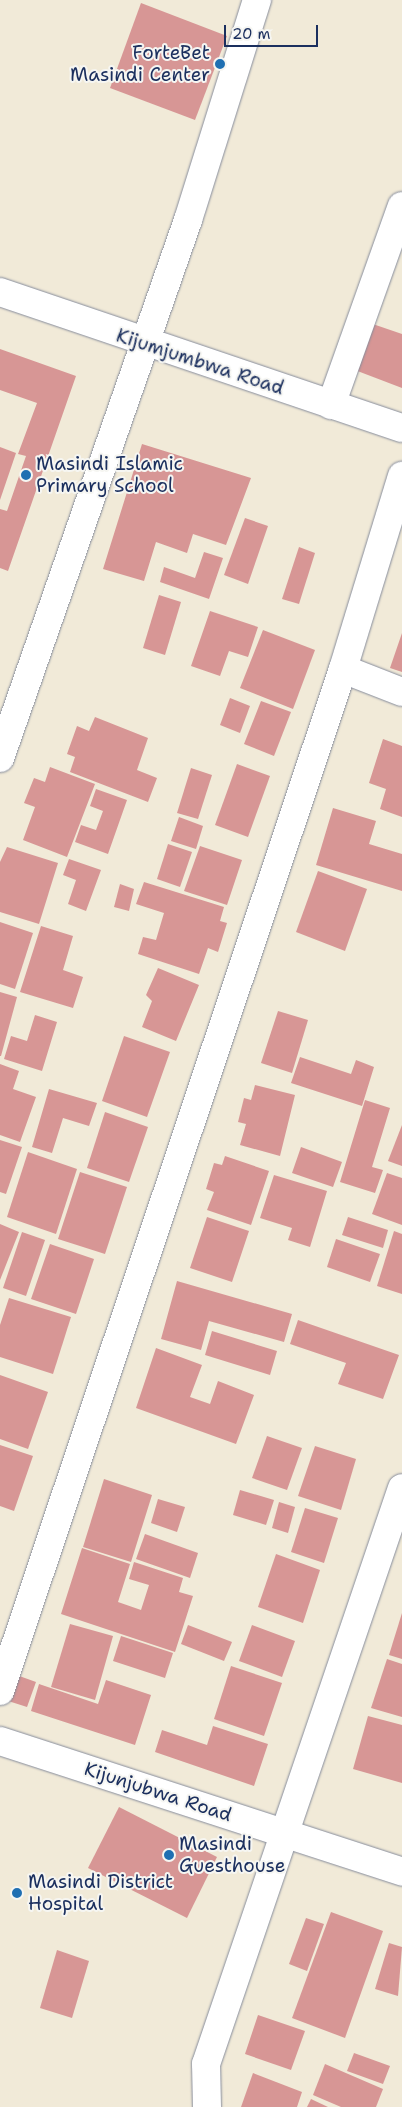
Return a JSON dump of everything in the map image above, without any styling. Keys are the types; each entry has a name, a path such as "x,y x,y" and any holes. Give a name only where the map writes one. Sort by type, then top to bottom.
{"street":[{"path":"0,758 141,343 188,220 257,0"},
{"path":"331,405 402,206"},
{"name":"Kijumjumbwa Road","path":"0,292 141,343 402,428"},
{"path":"0,1691 343,669 402,476"},
{"path":"343,669 402,692"},
{"path":"207,2107 206,2064 402,1488"},
{"name":"Kijunjubwa Road","path":"0,1741 402,1872"}],"building":[{"path":"141,3 227,36 195,120 110,88"},
{"path":"364,321 402,334 402,388 347,367"},
{"path":"0,349 76,376 8,571 0,568 0,509 7,511 26,456 18,454 37,403 0,390"},
{"path":"142,444 251,478 226,545 193,534 187,553 156,542 144,581 103,569"},
{"path":"0,447 16,453 0,500"},
{"path":"245,518 268,526 248,584 224,575"},
{"path":"299,547 315,553 299,604 282,599"},
{"path":"204,552 223,558 209,599 160,582 164,567 195,578"},
{"path":"159,595 181,602 165,655 143,648"},
{"path":"210,611 258,627 248,657 229,651 220,676 191,666"},
{"path":"263,630 315,650 293,709 240,688"},
{"path":"402,633 402,672 390,668"},
{"path":"230,698 250,706 240,733 220,725"},
{"path":"261,701 291,712 274,756 244,744"},
{"path":"95,717 148,738 137,770 157,778 148,802 70,772 75,757 67,754 77,726 89,731"},
{"path":"383,739 402,746 402,817 380,809 386,789 369,783"},
{"path":"237,764 270,776 248,837 215,825"},
{"path":"50,767 95,784 67,857 23,840 35,807 24,803 34,778 45,782"},
{"path":"191,768 212,775 198,819 177,813"},
{"path":"96,789 127,800 108,854 75,842 81,825 96,830 103,811 90,806"},
{"path":"333,808 376,821 369,844 402,854 402,891 316,865"},
{"path":"179,817 203,826 196,849 171,841"},
{"path":"168,844 192,852 180,887 157,879"},
{"path":"200,846 242,860 227,905 184,891"},
{"path":"7,847 58,863 39,924 0,912 0,862"},
{"path":"69,859 101,870 86,911 68,904 76,880 63,875"},
{"path":"318,871 367,889 345,951 296,932"},
{"path":"144,882 224,907 220,921 227,923 218,952 208,948 199,974 138,954 143,937 156,940 164,913 136,904"},
{"path":"120,884 134,889 129,911 114,907"},
{"path":"0,922 33,933 15,989 0,984"},
{"path":"41,926 73,936 63,970 83,977 73,1008 20,992"},
{"path":"158,968 199,985 176,1041 142,1027 152,1001 146,995"},
{"path":"0,992 17,997 1,1056 0,1056"},
{"path":"278,1011 308,1020 292,1073 261,1063"},
{"path":"35,1015 57,1022 42,1071 4,1059 11,1036 27,1041"},
{"path":"124,1036 170,1052 147,1117 102,1101"},
{"path":"300,1057 351,1074 356,1060 374,1067 362,1106 291,1083"},
{"path":"0,1064 19,1071 13,1089 36,1097 20,1142 0,1135"},
{"path":"255,1085 295,1095 280,1156 240,1145 246,1124 238,1122 244,1098 251,1100"},
{"path":"49,1089 97,1103 89,1126 63,1118 52,1153 32,1147"},
{"path":"365,1100 390,1108 372,1167 383,1170 375,1193 340,1182"},
{"path":"105,1112 148,1127 129,1182 87,1168"},
{"path":"402,1125 402,1166 388,1161"},
{"path":"0,1140 22,1147 6,1194 0,1192"},
{"path":"301,1147 342,1162 333,1187 292,1173"},
{"path":"28,1152 77,1169 56,1234 7,1217"},
{"path":"225,1156 269,1171 251,1225 207,1210 214,1192 206,1189 214,1163 222,1165"},
{"path":"80,1172 127,1187 105,1254 58,1239"},
{"path":"387,1173 402,1178 402,1225 372,1214"},
{"path":"274,1175 327,1191 310,1247 288,1240 292,1228 260,1218"},
{"path":"207,1217 249,1231 232,1282 190,1268"},
{"path":"348,1217 388,1230 383,1248 342,1235"},
{"path":"0,1224 19,1232 0,1280"},
{"path":"394,1231 402,1234 402,1294 377,1286"},
{"path":"22,1232 45,1240 26,1296 3,1288"},
{"path":"336,1239 380,1254 370,1282 327,1267"},
{"path":"50,1244 94,1259 76,1314 31,1299"},
{"path":"177,1281 292,1314 284,1342 209,1321 201,1350 161,1339"},
{"path":"9,1298 71,1317 53,1374 0,1357 0,1325"},
{"path":"298,1320 399,1355 383,1399 338,1384 346,1363 290,1344"},
{"path":"212,1331 277,1351 270,1375 205,1355"},
{"path":"156,1348 202,1365 190,1397 210,1404 218,1381 254,1395 236,1444 136,1408"},
{"path":"0,1375 48,1392 28,1449 0,1439"},
{"path":"267,1436 302,1448 287,1490 252,1478"},
{"path":"0,1445 33,1456 14,1511 0,1506"},
{"path":"315,1446 356,1459 341,1510 298,1496"},
{"path":"104,1479 152,1495 131,1562 83,1547"},
{"path":"240,1490 274,1500 266,1525 233,1515"},
{"path":"158,1499 185,1507 177,1532 151,1523"},
{"path":"279,1502 295,1507 288,1533 272,1528"},
{"path":"305,1508 338,1518 324,1563 291,1552"},
{"path":"145,1534 198,1553 190,1578 136,1559"},
{"path":"82,1548 130,1564 118,1602 141,1610 149,1585 129,1579 134,1562 183,1578 179,1592 193,1596 175,1652 61,1614"},
{"path":"276,1554 320,1570 303,1623 258,1607"},
{"path":"402,1613 402,1659 389,1655"},
{"path":"70,1624 113,1636 95,1700 51,1687"},
{"path":"188,1625 232,1642 224,1661 181,1644"},
{"path":"252,1625 295,1641 282,1677 239,1661"},
{"path":"121,1636 173,1653 165,1678 113,1661"},
{"path":"387,1659 402,1664 402,1717 371,1708"},
{"path":"231,1666 282,1683 264,1736 214,1719"},
{"path":"11,1673 36,1682 27,1707 2,1699"},
{"path":"106,1680 151,1695 135,1745 31,1711 39,1684 98,1704"},
{"path":"368,1716 402,1725 402,1783 353,1769"},
{"path":"213,1726 268,1744 254,1786 155,1752 162,1730 207,1745"},
{"path":"119,1807 217,1857 187,1918 88,1868"},
{"path":"331,1912 383,1931 345,2038 292,2018"},
{"path":"306,1918 324,1924 307,1971 289,1964"},
{"path":"389,1943 402,1947 398,1996 375,1989"},
{"path":"57,1950 89,1961 72,2018 40,2008"},
{"path":"258,2015 305,2031 291,2070 245,2054"},
{"path":"354,2053 390,2066 383,2084 347,2071"},
{"path":"325,2064 383,2089 376,2107 341,2107 313,2095"},
{"path":"253,2073 302,2092 297,2107 241,2107"},
{"path":"311,2099 328,2107 307,2107"}],"place":[{"name":"ForteBet Masindi Center","path":"220,64"},
{"name":"Masindi Islamic Primary School","path":"26,475"},
{"name":"Masindi Guesthouse","path":"169,1855"},
{"name":"Masindi District Hospital","path":"17,1893"}]}
